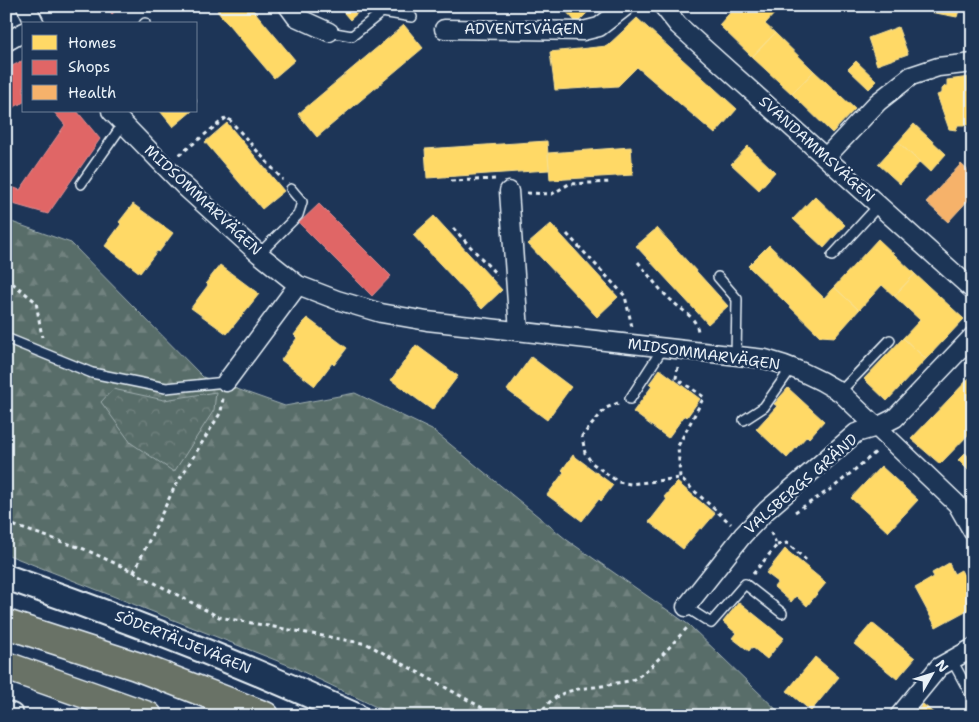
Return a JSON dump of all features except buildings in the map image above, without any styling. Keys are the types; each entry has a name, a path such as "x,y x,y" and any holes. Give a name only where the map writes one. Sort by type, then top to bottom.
{"highway":[{"path":"6,624 136,666 265,716"},
{"path":"6,666 148,716"}],"main road":[{"name":"SÖDERTÄLJEVÄGEN","path":"6,577 147,627 281,682 356,716"},
{"path":"6,714 11,716"}],"street":[{"path":"26,6 34,22"},
{"path":"288,6 296,17 329,32"},
{"name":"ADVENTSVÄGEN","path":"444,29 583,31 599,27 626,6"},
{"name":"SVANDAMMSVÄGEN","path":"663,6 678,25 973,290"},
{"path":"6,42 22,33"},
{"path":"826,157 878,102 911,76 938,66 972,59"},
{"name":"MIDSOMMARVÄGEN","path":"117,117 184,186 259,254 298,285 337,300 381,313 427,321 765,359 792,367 821,380 840,392 957,504 973,532"},
{"path":"509,191 518,331"},
{"path":"226,382 298,285"},
{"name":"VALSBERGS GRÄND","path":"686,607 762,514 856,433 877,427 895,418 973,336"},
{"path":"899,716 939,667 973,648"}],"lane":[{"path":"329,32 352,36 382,12 412,17"},
{"path":"81,184 117,117"},
{"path":"259,254 298,216 302,202 291,189"},
{"path":"832,256 879,205"},
{"path":"718,277 737,299 736,356"},
{"path":"6,338 92,373 166,388 226,382"},
{"path":"840,392 890,340"},
{"path":"630,399 680,349"},
{"path":"744,420 764,407 792,367"},
{"path":"686,607 711,623 745,584 782,613"},
{"path":"952,660 973,699"}],"path":[{"path":"165,166 227,117 291,189"},
{"path":"451,181 501,178 509,191"},
{"path":"535,193 552,194 569,184 611,182"},
{"path":"453,228 498,276"},
{"path":"567,234 625,296 631,319 634,344"},
{"path":"638,262 672,302 686,311 698,329 680,349 676,378 704,397 678,446 680,478 717,511"},
{"path":"6,278 36,302 45,354"},
{"path":"134,572 174,488 221,412 226,382"},
{"path":"630,399 606,408 582,436 585,453 592,463 618,482 631,484 680,478"},
{"path":"793,513 834,487 877,452"},
{"path":"6,523 84,549 134,572 220,618 367,644 497,716"},
{"path":"771,533 777,545"},
{"path":"745,584 777,545 787,544 806,560"},
{"path":"538,716 544,707 557,696 576,688 608,685 632,680 651,665 688,627 686,607"}],"green space":[{"path":"6,220 71,243 203,377 285,406 355,393 434,431 567,540 689,625 783,716 395,716 293,667 6,554"},
{"path":"113,389 164,400 216,392 214,410 174,472 131,443 101,402"}]}
